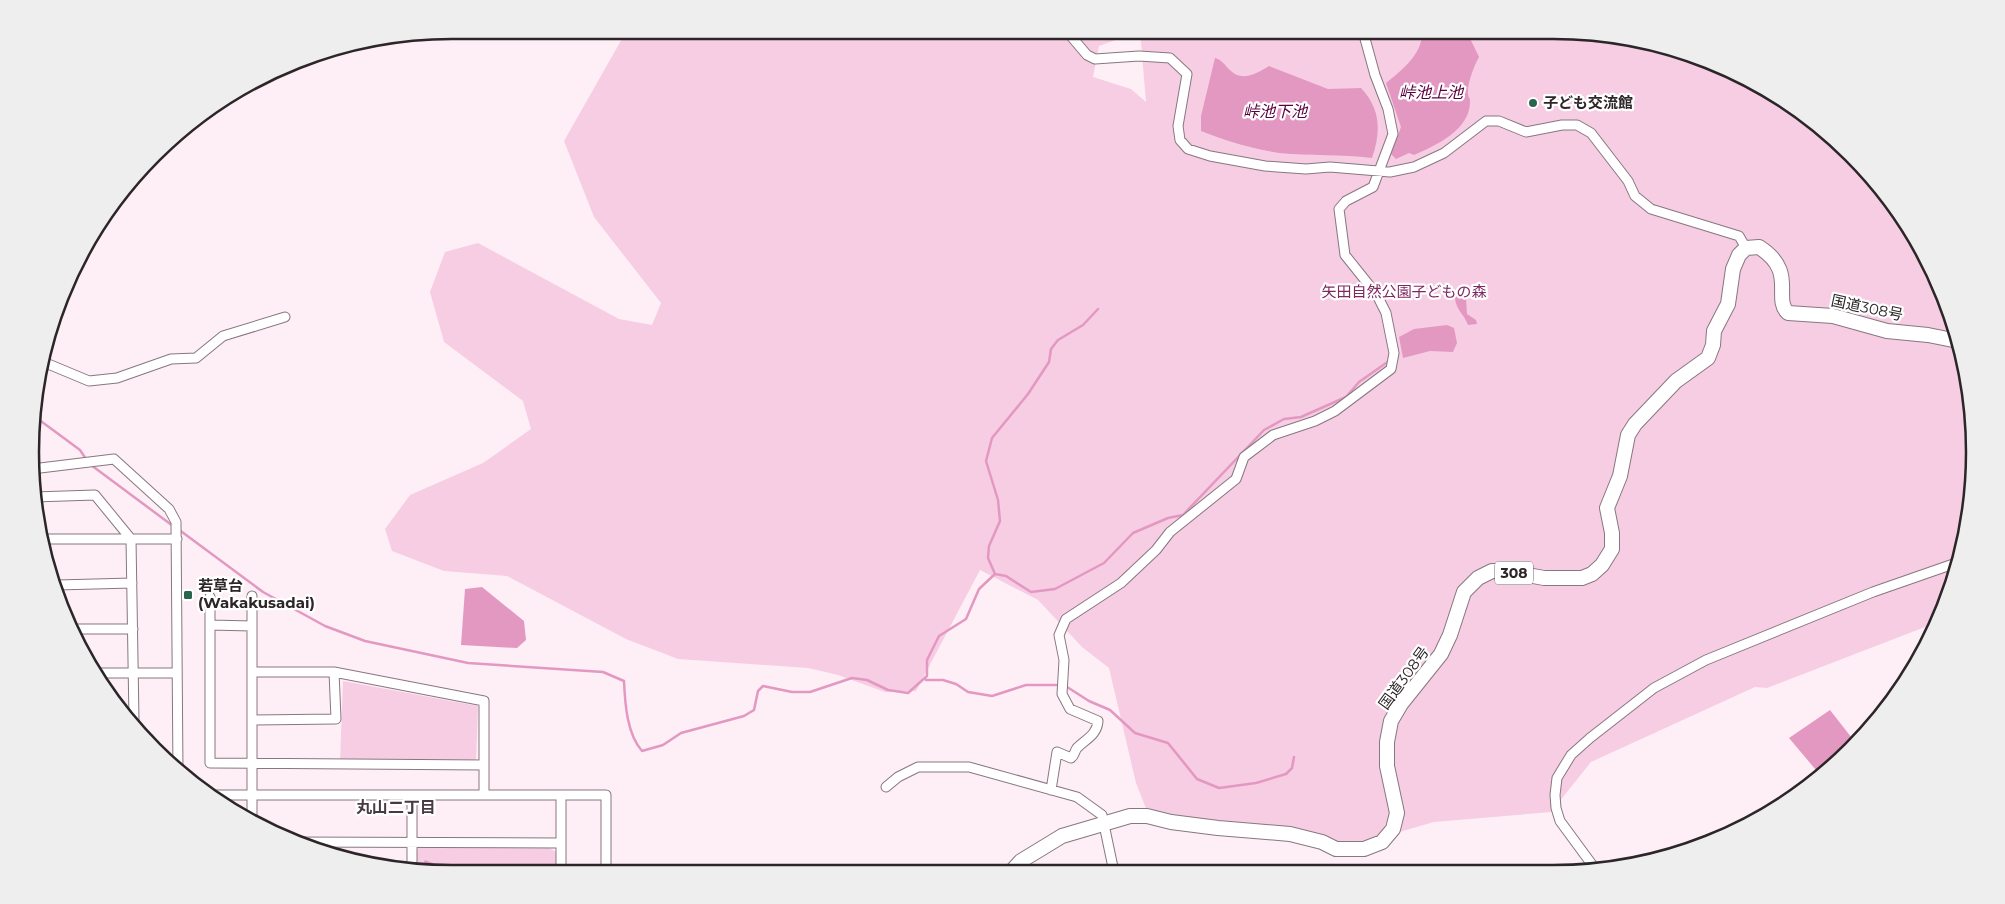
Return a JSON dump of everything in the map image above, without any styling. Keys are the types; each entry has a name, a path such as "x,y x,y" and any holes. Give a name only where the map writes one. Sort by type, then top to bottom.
{"highway":[{"name":"国道308号","path":"1017,865 1062,836 1130,816 1146,816 1184,824 1290,834 1322,842 1336,849 1364,849 1377,845 1386,838 1393,829 1397,813 1387,766 1387,742 1392,721 1401,704 1435,663 1447,645 1464,592 1478,578 1492,571 1506,571 1544,578 1582,578 1592,574 1602,564 1612,549 1612,534 1607,508 1620,476 1628,435 1635,424 1676,381 1708,358 1713,345 1714,331 1728,304 1733,269 1739,255 1746,248 1759,247 1778,267 1783,276 1781,302 1783,309 1788,313 1833,316 1886,331 1928,335 1951,340"}],"street":[{"path":"1073,39 1087,55 1095,59 1139,56 1170,58 1187,74 1178,126 1180,140 1188,149 1210,156 1265,166 1306,169 1330,167 1390,172 1414,167 1436,156 1486,121 1499,121 1526,132 1577,124 1591,133 1628,180 1635,196 1651,208 1695,224 1739,236 1746,248"},
{"path":"1051,790 1057,752 1071,758 1076,749 1085,743 1097,729 1098,721 1070,709 1062,694 1064,660 1059,635 1066,619 1121,583 1156,550 1170,532 1236,479 1244,457 1273,435 1315,421 1335,411 1391,369 1394,353 1386,313 1377,295 1345,255 1338,209 1346,201 1373,187 1393,134 1388,109 1375,75 1365,39"},
{"path":"49,364 89,381 117,378 171,358 196,358 223,336 285,317"},
{"path":"40,468 114,460 169,509 176,522 178,761"},
{"path":"41,496 94,495 132,539 133,715"},
{"path":"48,539 177,539"},
{"path":"1591,863 1560,821 1555,795 1557,778 1571,755 1590,738 1654,688 1682,671 1840,605 1950,565"},
{"path":"61,585 132,583"},
{"path":"252,596 252,814"},
{"path":"210,597 210,763 484,765"},
{"path":"210,625 252,626"},
{"path":"78,629 133,629"},
{"path":"252,672 334,672 484,701 484,795"},
{"path":"252,720 336,718 334,672"},
{"path":"103,673 178,673"},
{"path":"886,787 898,777 918,767 969,767 1077,797 1102,814 1113,865"},
{"path":"221,795 606,796 606,865"},
{"path":"411,863 412,795"},
{"path":"561,796 561,865"},
{"path":"316,842 561,843"}],"green space":[{"name":"矢田自然公園子どもの森","path":"622,39 1118,39 1099,46 1093,77 1131,89 1146,102 1141,39 1553,39 1607,42 1660,53 1711,70 1736,81 1783,108 1805,124 1864,180 1897,222 1911,245 1924,269 1944,319 1952,345 1963,398 1966,452 1965,479 1963,506 1952,559 1928,626 1767,688 1755,687 1591,762 1551,812 1434,822 1358,844 1243,834 1147,811 1136,783 1109,668 1082,647 1038,600 980,570 916,691 885,692 838,675 808,668 678,659 626,639 507,576 444,571 392,551 385,529 410,495 483,463 531,429 523,401 444,342 430,292 445,252 478,243 619,319 652,325 661,303 594,217 564,141"},
{"path":"343,681 478,706 476,763 340,762"},
{"path":"418,847 550,848 557,853 556,865 415,863"}],"water":[{"name":"峠池上池","path":"1422,39 1470,39 1479,57 1469,85 1468,94 1470,102 1468,112 1458,129 1441,142 1414,155 1409,153 1396,159 1391,154 1401,127 1386,83 1405,67"},
{"name":"峠池下池","path":"1215,58 1240,76 1255,74 1269,66 1328,89 1361,88 1368,96 1376,113 1378,130 1372,158 1279,153 1240,144 1201,131 1201,116"},
{"path":"1460,292 1466,298 1467,314 1476,320 1477,324 1468,325 1458,309 1455,298"},
{"path":"1447,325 1454,328 1457,343 1453,352 1430,351 1403,358 1399,337 1414,329"},
{"path":"482,587 524,621 526,640 517,648 461,645 465,589"},
{"path":"1830,710 1851,737 1816,770 1789,738"},
{"path":"425,860 437,864 425,864 423,864"}],"waterway":[{"path":"995,574 988,558 989,546 1000,521 998,500 986,461 992,438 1028,394 1049,362 1051,349 1058,340 1083,325 1098,309"},
{"path":"178,529 263,592 325,626 365,641 468,663 603,672 624,681 626,709 630,727 642,751 663,745 681,733 744,716 754,710 758,691 763,686 792,692 810,692 852,678 867,680 888,690 908,693 927,676 927,660 939,636 966,619 979,589 995,574 1006,576 1031,592 1055,589 1104,563 1133,533 1168,518 1183,515 1264,430 1284,419 1301,417 1346,397 1359,382 1389,361"},
{"path":"40,421 80,450 86,459"},
{"path":"91,465 173,526"},
{"path":"926,680 943,680 956,684 968,692 992,696 1026,685 1056,685"},
{"path":"1064,685 1089,701 1110,710 1135,733 1168,743 1197,779 1219,788 1256,783 1286,774 1292,768 1294,757"}],"place":[{"name":"子ども交流館","path":"1533,103"},
{"name":"若草台 (Wakakusadai)","path":"188,595"}],"district":[{"name":"丸山二丁目","path":"396,807"}]}
